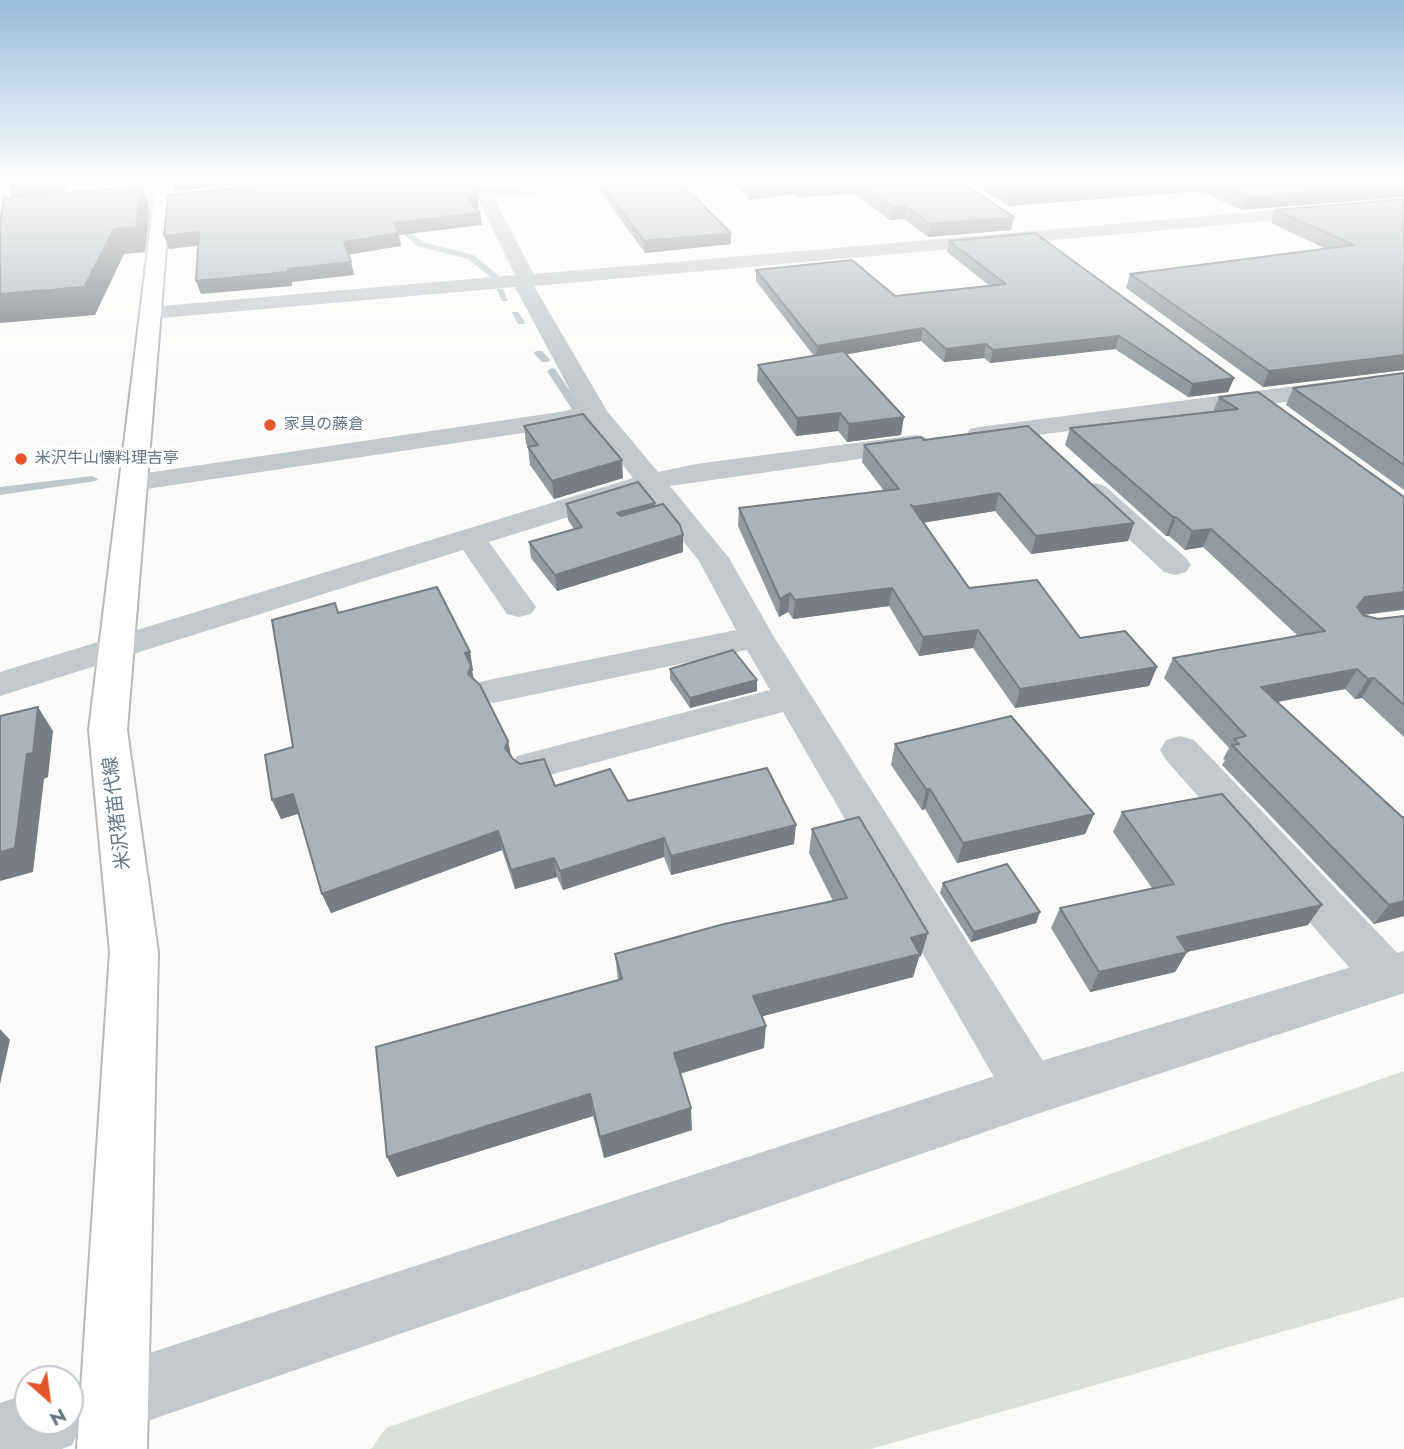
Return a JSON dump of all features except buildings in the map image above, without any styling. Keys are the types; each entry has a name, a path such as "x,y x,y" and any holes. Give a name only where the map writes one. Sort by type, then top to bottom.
{"main road":[{"name":"米沢猪苗代線","path":"98,1421 134,952 108,730 157,249"}],"street":[{"path":"510,249 525,276 521,281"},
{"path":"150,313 884,249"},
{"path":"1055,249 1069,259"},
{"path":"521,281 596,414 713,558 757,637 1031,1090"},
{"path":"0,684 650,482 696,472 1404,379"},
{"path":"133,483 596,414"},
{"path":"1027,429 1175,565"},
{"path":"471,539 519,607"},
{"path":"493,691 757,637"},
{"path":"531,765 793,697"},
{"path":"98,1421 1031,1090 1396,975 1180,751"}],"shaded area":[{"path":"1404,1071 1404,1297 871,1449 371,1449 386,1428"}],"waterway":[{"path":"438,249 471,257 495,276"},
{"path":"500,291 505,299"},
{"path":"515,314 521,322"},
{"path":"539,353 545,360"},
{"path":"552,371 579,411 560,414"},
{"path":"0,491 92,479"}],"place":[{"name":"家具の藤倉","path":"270,425"},
{"name":"米沢牛山懐料理吉亭","path":"21,459"}]}
